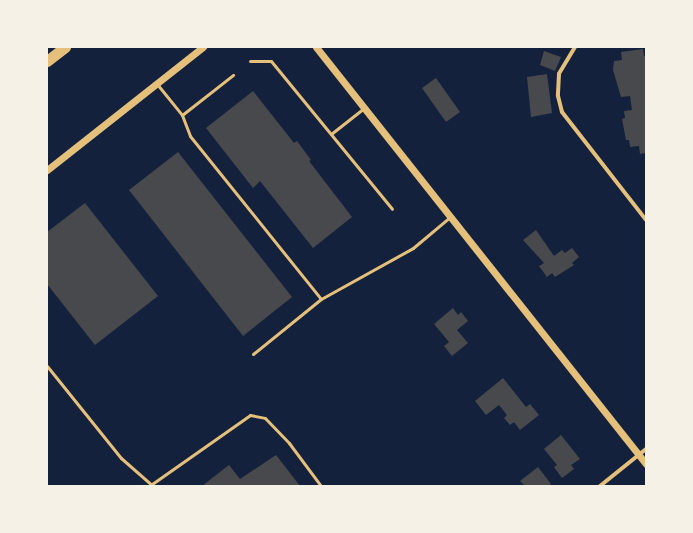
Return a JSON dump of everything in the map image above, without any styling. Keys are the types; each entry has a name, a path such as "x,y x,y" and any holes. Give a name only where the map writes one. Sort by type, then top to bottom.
{"highway":[{"path":"47,61 65,47"}],"street":[{"path":"47,170 203,47"},
{"path":"316,47 646,464"},
{"path":"575,47 562,67 558,87 560,104 566,120 646,220"},
{"path":"600,486 646,449"}],"lane":[{"path":"250,61 271,61 392,209"},
{"path":"182,115 233,75"},
{"path":"157,84 182,115 190,136 321,299"},
{"path":"331,134 364,108"},
{"path":"252,354 321,299 413,248 451,216"},
{"path":"47,366 121,458 152,485 250,415 265,418 290,443 321,486"}],"building":[{"path":"643,49 644,56 646,56 646,153 640,154 639,146 630,147 629,140 626,140 622,119 625,118 624,111 632,110 630,96 621,97 613,70 614,61 622,60 621,52"},
{"path":"544,51 561,57 555,71 540,65"},
{"path":"547,74 552,113 531,117 527,77"},
{"path":"436,78 460,112 446,122 422,88"},
{"path":"253,91 294,143 297,141 311,160 309,161 352,217 313,248 260,181 253,188 206,128"},
{"path":"178,152 292,297 243,336 129,190"},
{"path":"85,203 158,296 95,345 47,284 47,232"},
{"path":"536,230 554,256 562,250 565,253 572,248 579,257 572,263 574,265 555,277 552,273 547,277 539,266 544,263 523,240"},
{"path":"453,308 458,315 461,312 468,321 457,330 468,343 452,356 444,346 449,342 434,324"},
{"path":"503,378 526,407 530,404 539,415 520,430 514,422 510,425 504,418 507,415 499,405 486,415 475,401"},
{"path":"561,435 580,459 571,465 574,469 562,478 554,467 557,465 544,449"},
{"path":"276,455 300,486 202,486 229,465 240,479"},
{"path":"538,467 551,484 548,486 525,486 520,481"}]}
